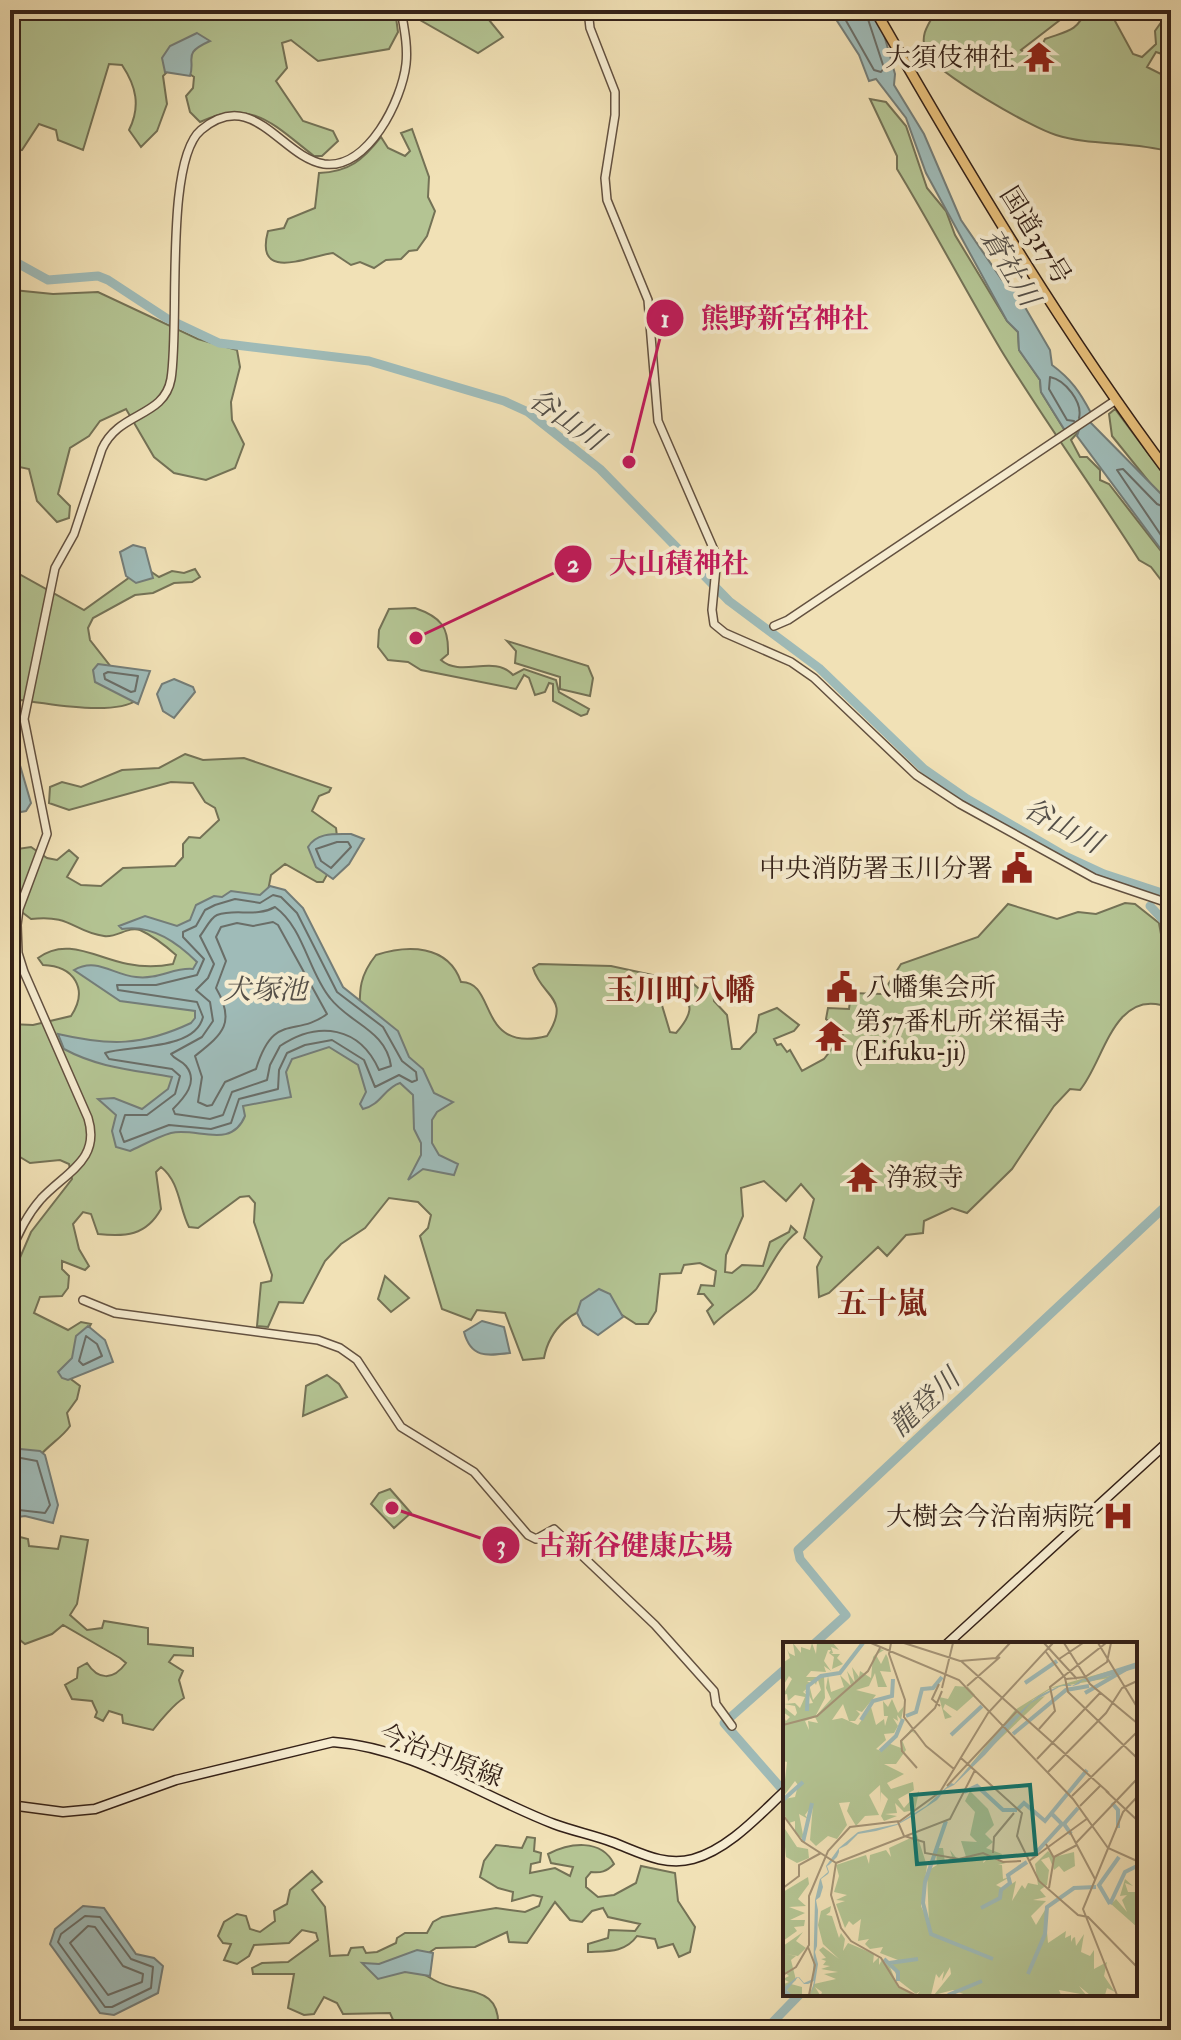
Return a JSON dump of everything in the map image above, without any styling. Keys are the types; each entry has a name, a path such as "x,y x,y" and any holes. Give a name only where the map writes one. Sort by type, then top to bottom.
{"highway":[{"name":"国道317号","path":"875,10 957,151 1115,401 1171,476"}],"main road":[{"path":"949,1642 1171,1439"},
{"name":"今治丹原線","path":"10,1805 63,1812 95,1809 176,1780 333,1742 360,1744 478,1788 553,1824 670,1862 708,1854 749,1825 783,1793"}],"street":[{"path":"10,1255 33,1210 84,1160 92,1145 88,1118 18,953 19,909 42,855 47,834 24,719 53,594 55,568 74,534 108,436 122,422 151,410 171,381 182,176 191,142 214,122 242,118 261,122 312,160 331,164 350,159 379,127 401,89 407,50 401,10"},
{"path":"588,10 590,28 615,92 615,115 605,178 607,200 648,300 654,329 658,421 717,557 712,610 714,624 725,633 791,662 814,678 916,775 960,804 1094,878 1171,904"},
{"path":"774,626 788,620 1115,401"},
{"path":"83,1300 115,1313 318,1340 348,1352 363,1366 401,1427 474,1472 528,1535 536,1539 554,1529 655,1625 714,1691 716,1704 732,1726"}],"green space":[{"path":"10,10 395,10 398,32 389,49 318,61 291,40 282,43 287,68 276,81 303,121 333,131 338,141 322,156 314,156 275,125 249,114 218,115 200,122 190,112 186,96 193,88 194,77 185,71 170,69 163,76 167,104 157,131 141,147 129,130 136,104 131,81 122,65 109,64 83,150 58,140 56,130 39,124 22,150 10,151"},
{"path":"422,10 487,10 489,20 503,37 478,53 420,20"},
{"path":"937,10 1073,10 1021,50 1045,68 1054,61 1041,47 1045,39 1075,27 1086,10 1109,10 1133,54 1142,57 1156,44 1155,31 1162,21 1160,11 1171,10 1171,57 1156,52 1147,67 1171,79 1171,152 1056,135 987,99 948,74 927,54 924,36"},
{"path":"870,99 886,102 906,126 927,188 946,211 955,235 1007,321 1018,332 1019,350 1040,380 1041,392 1064,429 1080,430 1071,440 1080,457 1087,457 1100,470 1100,480 1109,484 1171,564 1171,593 1151,567 1139,560 1001,350 897,169 897,156"},
{"path":"412,129 429,177 428,197 435,211 427,236 417,250 409,251 401,259 386,260 374,268 360,262 351,265 333,253 286,263 269,257 266,247 268,231 284,228 288,219 315,208 319,173 339,170 354,163 381,137 388,148 405,156 410,151 401,133"},
{"path":"13,290 53,294 98,292 198,339 237,350 240,367 231,402 232,420 244,444 235,468 206,480 174,473 154,457 126,409 100,421 89,436 70,448 58,494 70,506 69,518 57,522 37,501 29,469 10,465 10,320 13,313 10,294"},
{"path":"1115,409 1171,484 1171,504 1162,498 1112,436 1109,414"},
{"path":"144,567 159,577 172,571 184,573 195,569 200,577 192,582 174,583 153,593 135,595 93,618 88,628 90,640 137,700 127,705 97,708 21,700 10,703 10,569 84,610"},
{"path":"415,608 442,624 448,654 441,660 449,665 497,666 513,675 524,669 556,680 559,692 589,709 587,714 581,716 553,701 553,684 549,683 545,692 535,695 529,678 524,675 516,689 421,670 408,662 388,660 378,647 379,630 389,609"},
{"path":"507,641 588,666 593,678 590,696 560,689 560,677 515,663 516,651"},
{"path":"185,754 203,760 244,758 331,788 319,796 312,811 336,828 336,849 327,876 323,882 317,882 285,864 271,875 264,912 282,1052 360,1014 362,983 376,955 413,949 425,950 447,960 461,982 472,985 480,993 499,1027 509,1035 525,1039 547,1036 557,1013 553,999 533,968 539,964 611,966 662,977 661,1002 670,1032 676,1033 689,1013 684,991 687,978 698,988 713,988 714,1001 727,1015 732,1049 740,1049 756,1032 759,1015 777,1008 799,1025 794,1031 774,1039 787,1052 790,1050 802,1071 824,1059 844,1033 826,1019 828,1008 849,1009 851,993 882,994 901,964 978,937 1008,904 1057,919 1078,912 1096,914 1125,903 1135,904 1159,923 1168,973 1161,1005 1145,1004 1131,1009 1120,1020 1080,1090 1070,1089 1054,1106 1012,1169 967,1213 952,1208 924,1221 923,1233 906,1235 887,1256 878,1247 829,1293 819,1297 817,1267 822,1257 804,1238 814,1199 801,1184 786,1201 764,1181 741,1188 743,1216 726,1255 725,1272 732,1273 742,1265 763,1266 770,1242 789,1232 791,1226 797,1232 775,1258 757,1288 714,1324 707,1311 713,1305 704,1294 698,1294 701,1285 714,1286 716,1271 700,1263 684,1265 681,1273 660,1274 656,1311 648,1324 636,1324 602,1302 564,1321 552,1337 544,1358 523,1360 505,1313 477,1310 471,1320 442,1309 420,1236 428,1228 431,1215 418,1202 389,1198 365,1228 341,1244 325,1261 303,1303 279,1302 268,1327 257,1326 261,1283 271,1281 272,1275 254,1222 255,1203 249,1196 240,1197 198,1228 189,1227 176,1188 161,1167 156,1172 161,1209 142,1230 126,1235 98,1234 91,1214 83,1212 73,1224 79,1249 89,1266 85,1270 62,1261 62,1269 69,1276 68,1288 62,1296 40,1297 34,1313 68,1330 81,1322 91,1324 64,1374 80,1386 77,1399 67,1413 70,1426 39,1457 10,1455 10,1281 31,1232 72,1179 69,1164 60,1160 30,1163 10,1151 10,1024 33,1025 71,1016 79,997 78,988 70,974 54,966 43,965 38,958 49,952 71,949 145,966 173,964 176,955 140,930 104,936 64,921 31,919 10,903 10,850 31,847 47,858 57,860 69,850 78,858 67,877 81,885 101,886 123,868 175,866 183,857 183,844 189,837 200,838 219,820 215,808 205,802 193,783 171,782 69,810 49,803 50,787 62,782 81,787 122,770 159,768"},
{"path":"385,1276 409,1298 391,1312 378,1299"},
{"path":"327,1375 339,1384 347,1397 303,1416 306,1386"},
{"path":"390,1489 411,1513 394,1528 371,1504 379,1493"},
{"path":"18,1527 16,1536 28,1539 29,1546 58,1549 61,1536 88,1540 77,1604 70,1615 87,1630 102,1628 104,1621 148,1628 148,1644 193,1648 193,1656 174,1655 169,1662 183,1671 179,1680 184,1698 153,1730 123,1723 122,1715 109,1711 103,1721 95,1717 97,1712 92,1701 72,1699 65,1685 77,1678 78,1668 87,1663 101,1675 116,1673 126,1663 120,1658 63,1625 52,1634 25,1644 10,1632 10,1530"},
{"path":"527,1837 535,1838 534,1851 541,1853 540,1862 531,1864 530,1873 555,1868 570,1876 573,1867 551,1863 548,1854 575,1845 601,1850 614,1864 603,1871 591,1872 586,1878 586,1887 598,1897 614,1895 636,1883 641,1866 675,1873 678,1901 695,1927 690,1952 679,1957 673,1944 658,1948 655,1939 637,1936 621,1948 588,1952 588,1944 608,1938 609,1930 635,1931 640,1924 608,1917 603,1908 592,1911 582,1922 570,1920 555,1902 527,1943 509,1942 507,1932 475,1947 436,1948 405,1969 487,1997 498,2015 498,2030 392,2030 394,2022 390,2013 343,2014 337,2003 324,1997 314,2014 304,2015 288,2008 294,1974 253,1974 252,1968 262,1963 288,1962 318,1940 316,1933 302,1930 289,1943 254,1945 249,1956 237,1964 224,1960 231,1944 223,1943 218,1936 224,1922 237,1914 246,1916 250,1929 260,1932 275,1921 274,1911 287,1904 290,1890 312,1871 322,1882 312,1890 325,1907 330,1956 348,1955 351,1948 363,1947 366,1953 377,1952 396,1943 397,1938 405,1933 427,1933 433,1922 442,1917 496,1908 525,1912 539,1906 542,1897 533,1895 512,1901 513,1892 498,1888 480,1877 484,1861 496,1845 522,1848"}],"water":[{"path":"830,10 871,10 883,31 895,74 894,85 924,134 961,220 1002,280 1012,285 1050,350 1052,365 1070,381 1087,405 1091,413 1086,418 1171,504 1171,563 1077,436 1079,430 1064,429 1041,392 1040,380 1019,350 1018,332 1007,321 926,173 906,118 876,79 869,81 859,55"},
{"path":"197,33 210,41 195,49 191,57 190,76 165,72 162,58 170,46"},
{"path":"133,545 145,548 153,578 136,583 126,576 120,552"},
{"path":"98,664 150,671 138,704 95,682 93,670"},
{"path":"174,679 193,687 195,692 174,718 163,711 157,694 162,684"},
{"path":"17,755 31,803 26,811 10,814 10,756"},
{"path":"351,834 364,839 349,864 333,879 316,867 308,847 321,836"},
{"name":"犬塚池","path":"270,886 285,890 303,908 343,987 398,1031 409,1057 423,1069 434,1093 453,1102 437,1112 432,1120 432,1143 439,1155 458,1164 454,1175 423,1169 408,1180 421,1155 421,1143 414,1129 413,1095 400,1083 363,1109 360,1104 366,1092 358,1065 329,1047 292,1059 286,1072 291,1097 243,1106 245,1116 231,1132 222,1135 171,1133 130,1151 116,1147 112,1131 116,1115 98,1099 114,1098 142,1109 168,1089 172,1077 90,1060 64,1049 58,1034 94,1041 141,1040 191,1023 195,1011 120,1001 74,970 90,965 128,976 144,977 193,969 197,962 172,941 143,929 122,929 119,926 145,916 177,926 190,920 196,905 214,896 222,897 231,891 260,895"},
{"path":"599,1289 610,1294 623,1317 598,1335 583,1325 577,1313 581,1301"},
{"path":"482,1321 504,1327 510,1353 487,1355 471,1347 464,1332"},
{"path":"88,1326 105,1340 113,1362 68,1380 62,1378 58,1372 72,1358 76,1336"},
{"path":"10,1448 40,1451 45,1455 58,1505 53,1523 25,1516 10,1518"},
{"path":"83,1906 104,1908 136,1954 154,1958 163,1966 158,1993 114,2015 100,2013 50,1944 55,1929"},
{"path":"417,1950 433,1953 430,1976 405,1972 378,1979 362,1963 379,1964"}],"waterway":[{"name":"谷山川","path":"10,259 48,280 98,276 108,280 166,318 219,343 369,361 504,401 528,412 600,469 729,601 819,668 924,769 967,799 1063,855 1104,874 1171,896"},
{"name":"龍登川","path":"1150,906 1166,923 1171,952"},
{"name":"龍登川","path":"816,1642 846,1615 800,1559 798,1550 1171,1201"},
{"name":"龍登川","path":"781,1788 724,1723 783,1671"},
{"name":"龍登川","path":"765,2030 798,1996"}],"place":[{"name":"大須伎神社","path":"1039,57"},
{"name":"熊野新宮神社","path":"629,462"},
{"name":"大山積神社","path":"416,638"},
{"name":"中央消防署玉川分署","path":"1017,868"},
{"name":"八幡集会所","path":"842,987"},
{"name":"第57番札所 栄福寺 (Eifuku-ji)","path":"831,1036"},
{"name":"浄寂寺","path":"862,1177"},
{"name":"古新谷健康広場","path":"392,1508"},
{"name":"大樹会今治南病院","path":"1118,1516"}],"district":[{"name":"玉川町八幡","path":"680,990"},
{"name":"五十嵐","path":"882,1303"}],"water label":[{"name":"蒼社川","path":"1011,267"}]}
